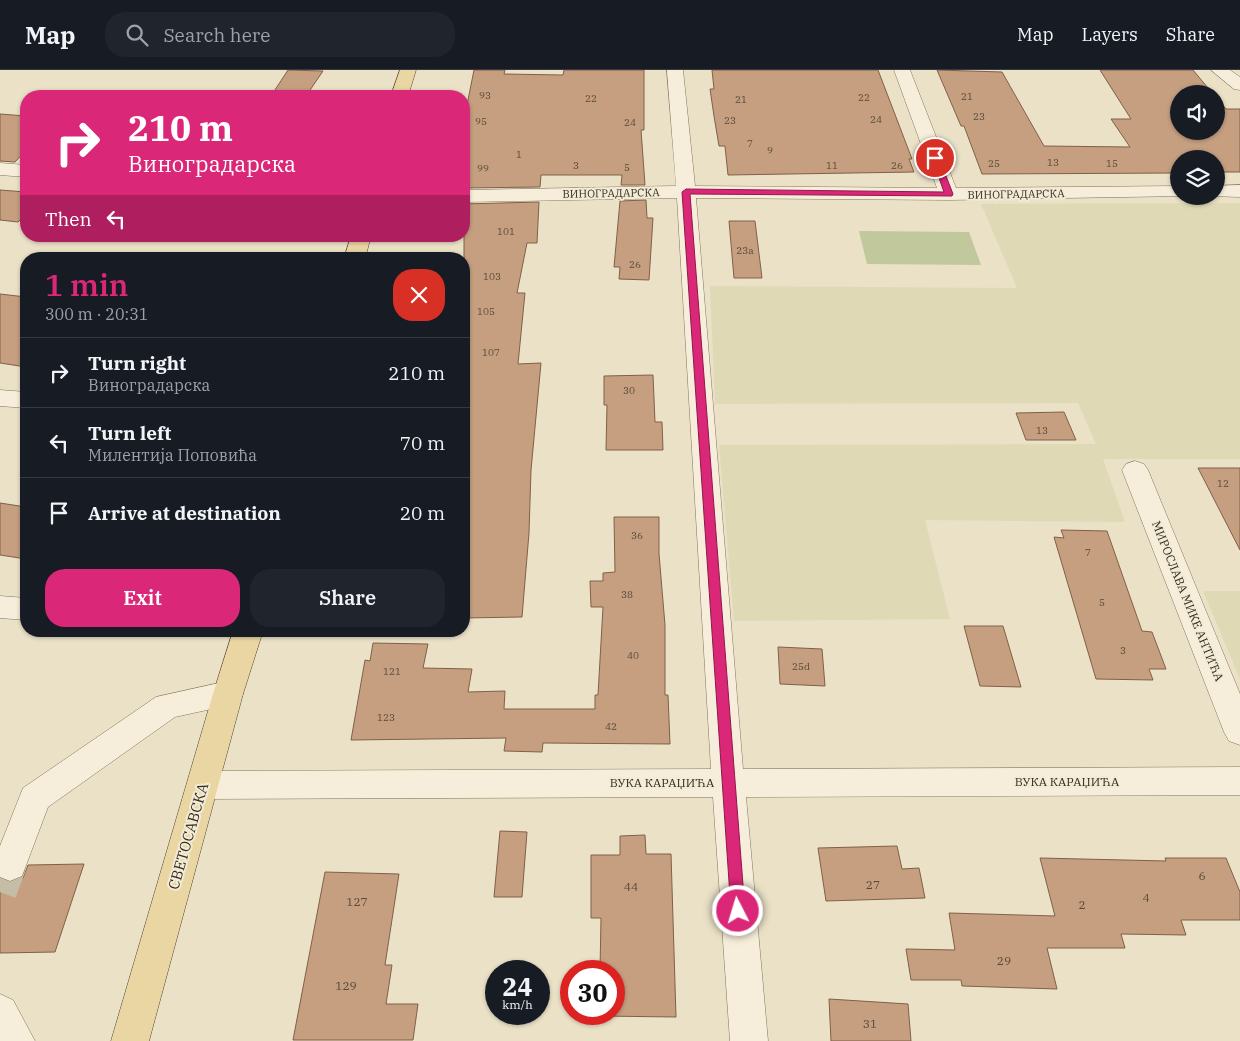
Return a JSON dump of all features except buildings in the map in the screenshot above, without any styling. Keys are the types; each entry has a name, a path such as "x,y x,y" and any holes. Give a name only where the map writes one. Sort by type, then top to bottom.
{"main road":[{"path":"402,90 408,70"},
{"name":"СВЕТОСАВСКА","path":"130,1041 228,694 246,637"}],"street":[{"path":"674,70 686,192 748,1041"},
{"path":"902,70 949,194"},
{"path":"1219,70 1240,85"},
{"path":"0,170 20,172"},
{"path":"1225,192 1240,191"},
{"name":"ВИНОГРАДАРСКА","path":"470,196 686,192 949,194 1170,192"},
{"path":"0,398 20,400"},
{"name":"МИРОСЛАВА МИКЕ АНТИЋА","path":"1135,470 1240,732"},
{"path":"0,607 20,609"},
{"path":"10,865 35,798 167,706 228,694"},
{"name":"ВУКА КАРАЏИЋА","path":"203,785 1240,781"},
{"path":"0,1014 16,1041"}],"shaded area":[{"path":"1170,203 1170,205 1225,205 1225,203 1240,203 1240,459 1103,459 1125,522 925,520 950,619 734,621 719,445 1096,444 1078,403 715,404 710,286 1017,288 981,204"},
{"path":"1203,591 1240,591 1240,679"}],"green space":[{"path":"859,231 969,232 981,265 867,264"}],"tunnel":[{"path":"0,892 10,865"}],"route":[{"path":"738,911 686,192 949,194 935,158"}]}
